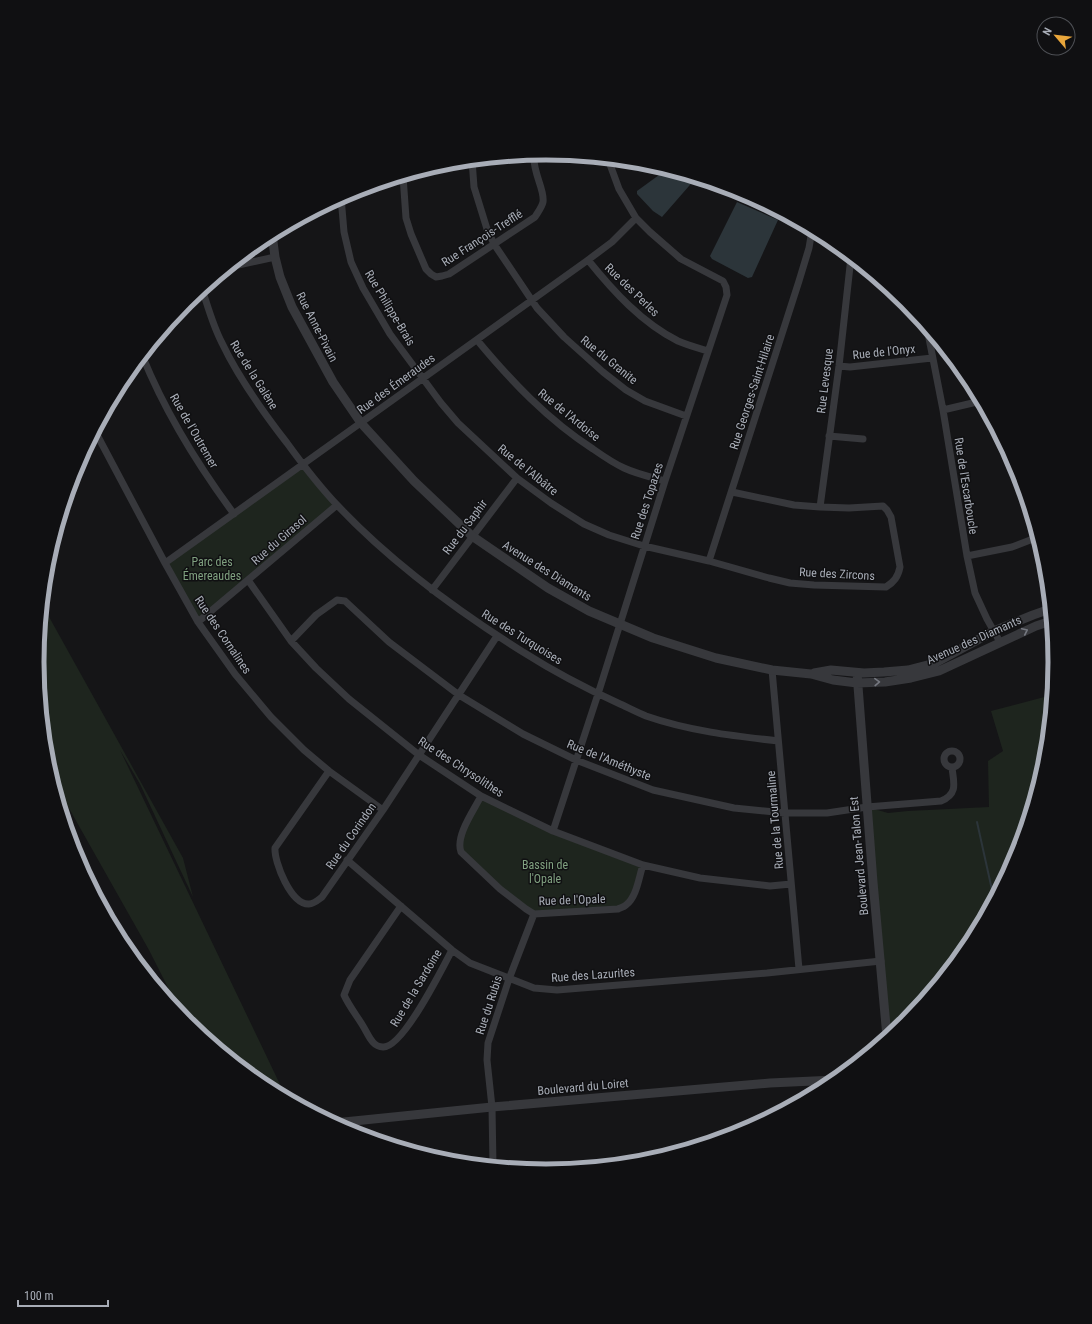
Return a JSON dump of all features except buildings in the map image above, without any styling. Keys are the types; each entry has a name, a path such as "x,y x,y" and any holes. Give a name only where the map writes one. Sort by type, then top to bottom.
{"street":[{"name":"Rue François-Trefflé","path":"403,181 406,218 411,234 426,269 431,274 442,276 449,274 494,244 535,216 540,210 543,202 542,194 533,160"},
{"name":"Rue des Topazes","path":"553,831 686,416 727,295 726,287 723,281 681,259 636,218 619,189 610,164"},
{"name":"Rue du Granite","path":"472,165 474,187 487,229 494,244 537,308 564,337 603,372 626,390 645,401 686,416"},
{"name":"Rue Philippe-Brais","path":"342,204 344,232 351,262 363,288 390,334 423,378"},
{"name":"Rue des Émeraudes","path":"165,563 588,260 612,242 636,218"},
{"name":"Rue Georges-Saint-Hilaire","path":"709,561 799,281 811,236"},
{"name":"Rue Anne-Pivain","path":"273,241 280,277 292,307 333,382 361,423"},
{"path":"239,265 275,257"},
{"name":"Rue des Perles","path":"588,260 606,281 643,318 679,342 708,351"},
{"name":"Rue Levesque","path":"820,507 839,366 850,263"},
{"name":"Rue de la Galène","path":"204,295 221,342 241,378 303,464"},
{"name":"Rue de l'Escarboucle","path":"929,338 943,410 967,556 975,593 1000,642"},
{"name":"Rue de l'Ardoise","path":"477,340 497,365 521,390 559,424 584,443 624,468 665,481"},
{"name":"Rue de l'Onyx","path":"839,366 850,367 932,358"},
{"name":"Rue de l'Outremer","path":"144,361 177,428 214,488 234,514"},
{"name":"Rue de l'Albâtre","path":"423,378 458,423 517,478 551,503 584,524 609,535 644,546"},
{"path":"943,410 976,403"},
{"name":"Avenue des Diamants","path":"361,423 414,481 472,536 548,588 589,611 619,625 682,648 716,658 772,670 811,674 833,680 857,683 892,681 939,671 1000,642 1046,623"},
{"path":"829,436 862,439"},
{"name":"Rue des Cornalines","path":"98,437 198,622 235,674 271,717 304,750 329,771 383,810"},
{"name":"Rue des Turquoises","path":"303,464 337,505 382,549 464,614 549,668 598,694 645,716 691,728 727,735 778,741"},
{"name":"Rue du Saphir","path":"432,590 517,478"},
{"name":"Rue des Zircons","path":"644,546 709,561 769,578 814,585 886,587 893,582 898,575 900,567 891,517 883,506 849,508 794,505 732,492"},
{"name":"Rue du Girasol","path":"198,622 337,505"},
{"path":"967,556 1012,547 1033,539"},
{"name":"Rue des Chrysolithes","path":"248,580 291,641 316,668 349,699 419,755 481,796 553,831 643,864 700,878 770,886 791,884"},
{"name":"Rue de l'Améthyste","path":"291,641 316,615 337,600 341,600 346,602 389,642 422,668 459,694 523,734 576,760 653,790 734,808 785,813 827,813 867,807 941,801 948,798 952,794 954,788 952,768"},
{"name":"Avenue des Diamants","path":"811,674 831,670 864,673 908,670 935,663 994,631 1045,611"},
{"name":"Rue du Corindon","path":"329,771 275,848 274,855 276,863 295,898 308,904 315,902 322,897 383,810 497,636"},
{"name":"Rue de la Tourmaline","path":"772,670 799,969"},
{"name":"Boulevard Jean-Talon Est","path":"857,673 886,1030"},
{"name":"Rue de l'Opale","path":"481,796 461,835 459,847 461,852 500,888 534,914 618,909 627,905 637,889 643,864"},
{"name":"Rue des Lazurites","path":"347,860 452,950 470,963 534,988 557,990 767,973 881,961"},
{"name":"Rue de la Sardoine","path":"401,906 350,980 344,995 370,1039 376,1045 383,1047 388,1046 394,1043 404,1032 452,950"},
{"name":"Rue du Rubis","path":"492,1161 492,1107 487,1060 488,1043 509,979 534,914"},
{"name":"Boulevard du Loiret","path":"345,1122 492,1107 762,1084 822,1081"}],"green space":[{"name":"Parc des Émereaudes","path":"303,464 337,505 198,622 165,563"},
{"path":"47,612 183,858 193,897 140,784 120,750 282,1089 240,1060 191,1017 173,997 149,950 61,792 48,728 44,662"},
{"path":"1047,696 1044,728 1038,760 1031,792 1021,823 1010,854 996,884 981,913 963,941 944,968 923,993 886,1030 867,807 888,813 989,807 988,761 1003,751 991,711"},
{"name":"Bassin de l'Opale","path":"481,796 553,831 643,865 627,905 534,914 465,857 459,841"}],"shaded area":[{"path":"661,174 692,182 662,217 653,211 637,194 637,191"},
{"path":"737,202 778,220 752,277 748,278 712,259 710,256"}],"waterway":[{"path":"977,822 992,891"}]}
